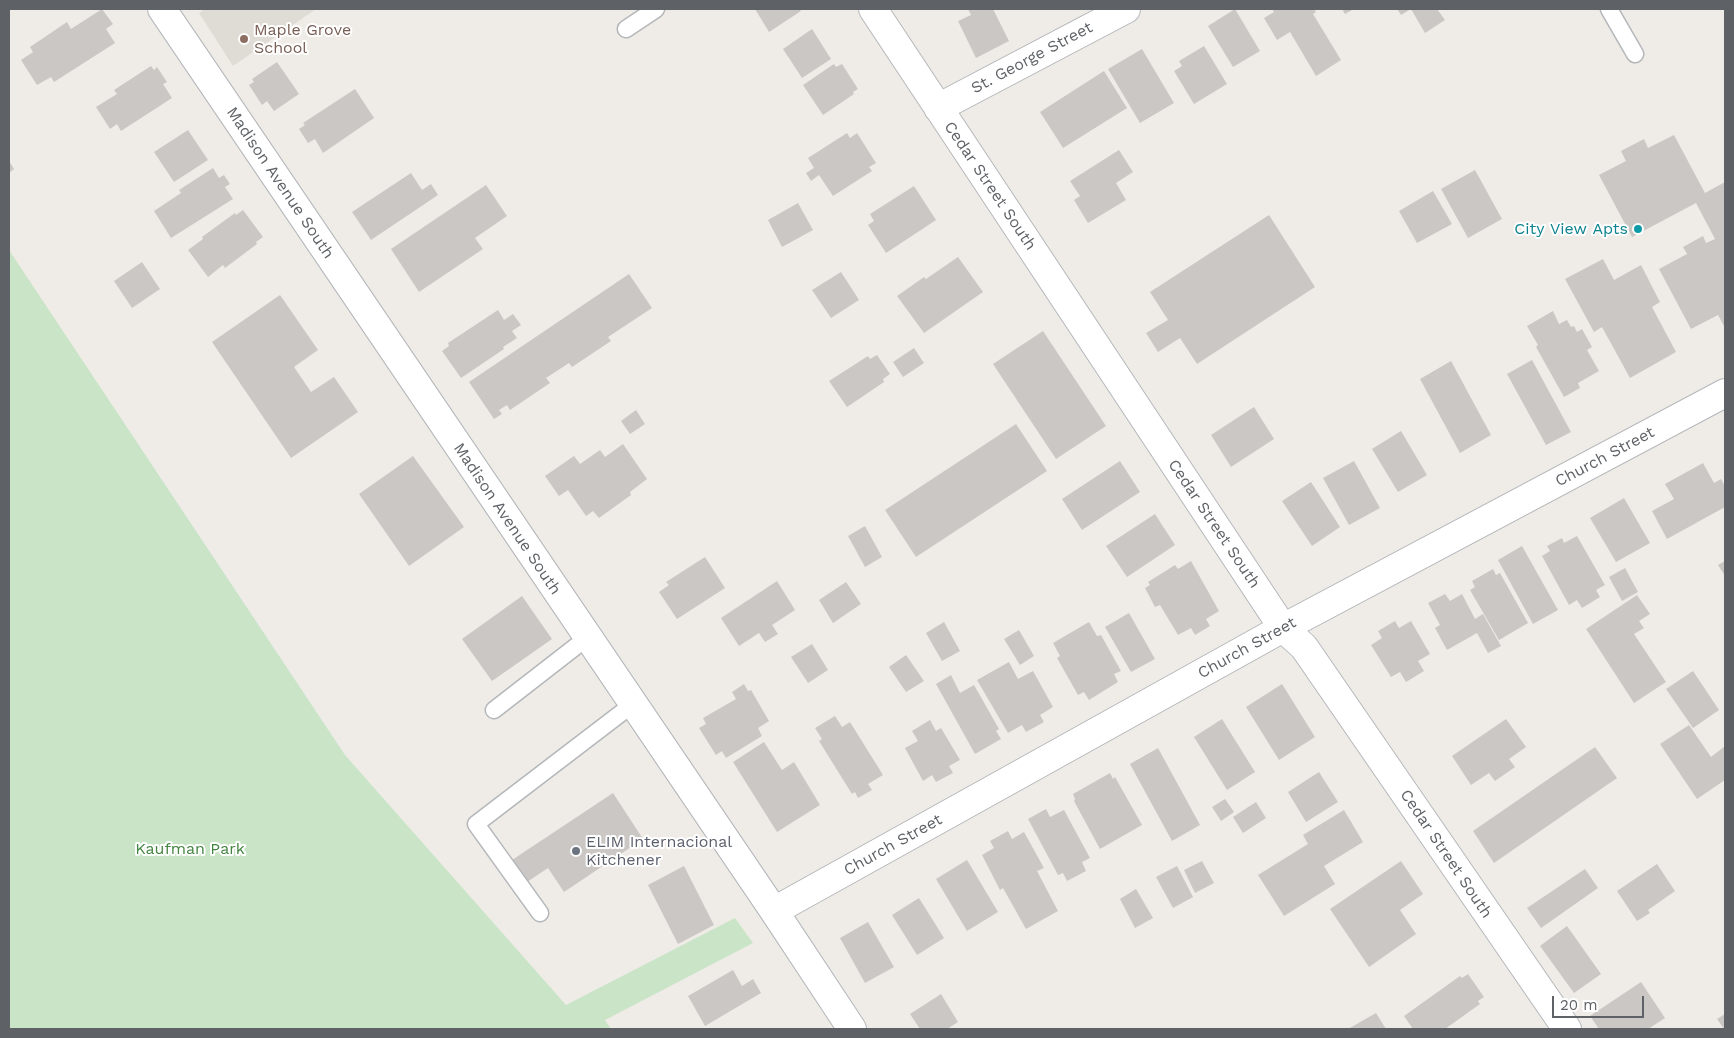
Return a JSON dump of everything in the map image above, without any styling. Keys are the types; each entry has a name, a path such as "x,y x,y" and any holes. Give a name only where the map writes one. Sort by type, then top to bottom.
{"street":[{"name":"Madison Avenue South","path":"162,9 774,911 852,1029"},
{"name":"Cedar Street South","path":"873,9 1283,628 1304,647 1566,1029"},
{"name":"St. George Street","path":"938,108 1126,9"},
{"name":"Church Street","path":"774,911 1283,628 1722,400"}],"lane":[{"path":"626,29 656,9"},
{"path":"1609,9 1635,54"},
{"path":"494,710 588,637"},
{"path":"540,913 476,824 633,704"}],"shaded area":[{"name":"Maple Grove School","path":"205,9 316,9 233,66 199,13"}],"green space":[{"name":"Kaufman Park","path":"9,250 345,755 566,1005 735,918 753,943 605,1020 611,1029 9,1029"}],"building":[{"path":"102,9 113,24 106,29 115,43 54,82 51,77 37,85 21,60 33,52 30,47 67,22 71,29"},
{"path":"755,9 799,9 801,11 769,32"},
{"path":"968,9 993,9 1009,41 976,58 958,21 971,15"},
{"path":"1235,9 1260,51 1233,67 1208,26"},
{"path":"1272,9 1314,9 1316,12 1313,14 1341,60 1316,76 1290,32 1277,40 1264,18 1274,12"},
{"path":"1342,9 1354,9 1345,14"},
{"path":"1397,9 1411,9 1401,15"},
{"path":"1411,9 1437,9 1445,20 1425,33"},
{"path":"812,29 831,59 802,78 783,49"},
{"path":"1204,46 1227,84 1194,104 1174,71 1182,66 1179,61"},
{"path":"1142,49 1174,103 1140,123 1108,69"},
{"path":"277,62 299,94 274,111 267,101 262,105 249,85 254,82 252,79"},
{"path":"834,64 836,67 842,64 858,89 853,92 854,94 823,115 803,85"},
{"path":"151,66 154,70 157,67 167,82 163,84 172,98 121,131 117,124 110,129 96,107 117,94 114,90"},
{"path":"1104,71 1127,108 1063,148 1040,112"},
{"path":"355,89 374,118 323,153 315,139 308,143 299,129 305,125 303,123"},
{"path":"188,130 208,160 174,182 154,152"},
{"path":"847,133 850,138 857,133 876,163 869,167 872,171 833,196 819,175 811,181 806,173 814,168 808,158"},
{"name":"City View Apts","path":"1674,135 1705,193 1725,182 1725,328 1718,315 1691,329 1659,269 1687,254 1683,247 1703,236 1706,243 1715,239 1696,203 1632,237 1599,175 1626,161 1621,151 1644,139 1648,148"},
{"path":"1119,150 1133,172 1116,183 1126,200 1088,223 1074,200 1080,196 1070,181"},
{"path":"9,161 14,169 9,173"},
{"path":"213,168 219,178 224,175 230,184 225,187 233,199 171,238 154,211 181,193 179,190"},
{"path":"1475,170 1502,219 1468,238 1441,189"},
{"path":"411,173 422,190 431,184 438,195 371,240 352,212"},
{"path":"486,185 507,216 475,238 483,249 419,292 391,249"},
{"path":"914,186 936,220 886,253 868,225 874,221 870,214"},
{"path":"1433,191 1452,224 1417,243 1399,211"},
{"path":"798,203 813,230 782,247 768,220"},
{"path":"243,210 263,237 256,242 257,244 225,268 223,265 208,277 188,250 203,239 202,237 235,213 236,215"},
{"path":"1269,215 1315,287 1197,364 1180,338 1158,352 1146,333 1168,320 1150,292"},
{"path":"958,257 983,292 924,333 897,296"},
{"path":"1603,259 1614,280 1641,265 1660,302 1652,307 1676,352 1630,378 1602,327 1594,332 1565,279"},
{"path":"142,262 160,289 132,308 114,281"},
{"path":"841,272 859,300 831,318 812,290"},
{"path":"629,274 652,308 608,337 611,341 572,367 569,363 546,378 550,383 510,410 507,405 499,410 502,414 494,419 469,382"},
{"path":"280,295 318,350 294,367 311,392 334,377 358,412 291,458 212,342"},
{"path":"498,310 504,320 513,314 521,325 512,331 517,338 461,378 442,351 449,346 448,343"},
{"path":"1553,311 1559,324 1567,320 1571,327 1574,326 1577,332 1582,329 1592,347 1587,350 1599,371 1578,383 1580,388 1564,397 1536,347 1538,345 1527,326"},
{"path":"1043,331 1106,426 1056,459 993,364"},
{"path":"914,348 924,363 903,377 893,362"},
{"path":"877,355 890,374 883,379 884,382 847,407 829,381 868,356 870,359"},
{"path":"1532,360 1571,432 1546,445 1507,374"},
{"path":"1451,361 1491,435 1460,453 1420,379"},
{"path":"1254,407 1274,439 1231,467 1211,435"},
{"path":"636,410 645,424 630,434 621,421"},
{"path":"1016,424 1047,471 916,557 885,510"},
{"path":"1401,431 1427,475 1398,492 1372,449"},
{"path":"623,444 647,479 630,492 631,495 599,518 593,511 586,516 568,490 559,496 545,476 574,456 580,464 600,450 605,457"},
{"path":"413,456 464,527 409,566 359,494"},
{"path":"1120,461 1140,492 1082,530 1062,499"},
{"path":"1354,461 1380,508 1349,525 1323,478"},
{"path":"1703,463 1714,483 1721,479 1725,486 1725,507 1667,539 1652,511 1674,499 1665,484"},
{"path":"1311,482 1340,527 1312,546 1282,501"},
{"path":"1624,498 1650,543 1616,562 1590,518"},
{"path":"1155,514 1175,545 1127,577 1106,546"},
{"path":"865,526 882,557 865,567 848,536"},
{"path":"1577,536 1605,585 1596,590 1600,597 1582,608 1577,600 1569,605 1542,556 1550,551 1547,546 1562,538 1564,543"},
{"path":"1522,546 1558,610 1533,624 1498,560"},
{"path":"705,557 725,588 677,619 659,592 669,585 666,582"},
{"path":"1191,561 1219,611 1206,619 1210,626 1195,635 1191,628 1178,635 1160,605 1155,607 1145,588 1150,585 1148,582 1175,565 1178,569"},
{"path":"1725,561 1725,576 1718,565"},
{"path":"1625,568 1638,592 1622,601 1609,577"},
{"path":"1493,569 1496,575 1500,573 1528,623 1499,640 1470,590 1475,587 1472,581"},
{"path":"777,581 795,610 772,625 778,634 765,642 759,633 739,646 721,618"},
{"path":"846,582 861,604 833,623 819,600"},
{"path":"1445,594 1450,601 1462,594 1475,619 1483,614 1501,646 1488,653 1477,633 1447,650 1435,628 1440,625 1428,603"},
{"path":"1637,595 1650,614 1639,621 1644,628 1634,634 1666,682 1634,703 1586,629"},
{"path":"522,596 552,639 492,681 462,639"},
{"path":"1129,613 1155,659 1131,672 1105,627"},
{"path":"1395,621 1399,628 1411,621 1430,654 1418,661 1424,671 1406,682 1400,672 1391,677 1371,645 1382,638 1378,631"},
{"path":"944,622 960,651 942,661 926,633"},
{"path":"1089,622 1097,636 1101,635 1121,671 1114,674 1118,682 1089,700 1084,692 1078,695 1057,658 1060,656 1053,643"},
{"path":"1019,630 1034,656 1020,665 1004,639"},
{"path":"812,644 828,670 808,683 791,657"},
{"path":"906,655 924,681 906,692 889,667"},
{"path":"1009,662 1018,679 1033,671 1053,707 1040,715 1044,722 1026,732 1022,725 1008,733 977,680"},
{"path":"1693,671 1719,710 1693,728 1666,689"},
{"path":"951,675 960,693 974,685 999,729 996,731 1001,739 975,754 936,684"},
{"path":"744,684 748,691 751,690 769,721 758,728 762,736 726,758 722,751 716,755 699,728 706,724 703,718 736,699 732,692"},
{"path":"1282,684 1315,737 1279,760 1246,707"},
{"path":"835,716 842,727 850,722 883,775 868,784 872,790 858,798 855,792 852,794 819,741 822,739 815,728"},
{"path":"1222,719 1255,772 1227,790 1194,737"},
{"path":"1506,719 1526,747 1509,759 1515,767 1495,781 1489,773 1471,785 1452,756"},
{"path":"930,720 936,731 941,728 960,760 949,766 953,773 936,782 932,775 923,781 905,748 918,741 912,731"},
{"path":"1689,725 1711,757 1725,746 1725,780 1697,799 1660,744"},
{"path":"764,742 782,770 794,762 820,805 777,832 733,762"},
{"path":"1595,747 1617,778 1494,863 1473,831"},
{"path":"1158,748 1200,825 1172,841 1130,764"},
{"path":"1319,772 1338,802 1306,822 1288,792"},
{"path":"1110,773 1113,779 1115,777 1142,825 1100,849 1074,801 1073,794"},
{"name":"ELIM Internacional Kitchener","path":"613,793 643,839 564,892 548,868 524,884 509,862"},
{"path":"1225,799 1234,812 1221,821 1212,807"},
{"path":"1256,802 1266,818 1243,833 1233,817"},
{"path":"1046,809 1050,817 1064,810 1090,858 1082,862 1086,871 1067,881 1063,873 1058,875 1028,819"},
{"path":"1344,810 1363,842 1324,866 1335,884 1284,916 1258,875 1308,844 1303,835"},
{"path":"1008,831 1012,839 1024,832 1044,868 1037,871 1058,911 1026,929 1003,888 1000,890 982,855 994,848 990,841"},
{"path":"967,860 998,912 967,931 936,879"},
{"path":"1202,861 1214,883 1195,893 1184,870"},
{"path":"1401,861 1423,894 1400,910 1416,934 1369,967 1330,909"},
{"path":"1657,864 1675,891 1648,910 1650,913 1637,921 1617,891"},
{"path":"684,866 714,925 678,944 648,885"},
{"path":"1177,866 1193,897 1173,908 1156,877"},
{"path":"1585,869 1598,888 1541,928 1527,908"},
{"path":"1136,889 1153,918 1135,928 1120,899"},
{"path":"919,898 944,938 917,955 892,915"},
{"path":"868,922 894,967 865,983 840,938"},
{"path":"1567,926 1601,974 1574,993 1540,946"},
{"path":"733,970 742,986 753,979 761,993 705,1026 688,996"},
{"path":"1468,974 1484,997 1478,1001 1480,1004 1445,1029 1413,1029 1404,1016 1460,976 1462,978"},
{"path":"1641,982 1665,1018 1648,1029 1599,1029 1590,1016"},
{"path":"941,994 958,1022 947,1029 920,1029 910,1014"},
{"path":"1376,1013 1386,1029 1348,1029"},
{"path":"1725,1014 1725,1029 1724,1029 1717,1019"}],"place":[{"name":"Maple Grove School","path":"244,39"},
{"name":"City View Apts","path":"1638,229"},
{"name":"ELIM Internacional Kitchener","path":"576,851"}]}
